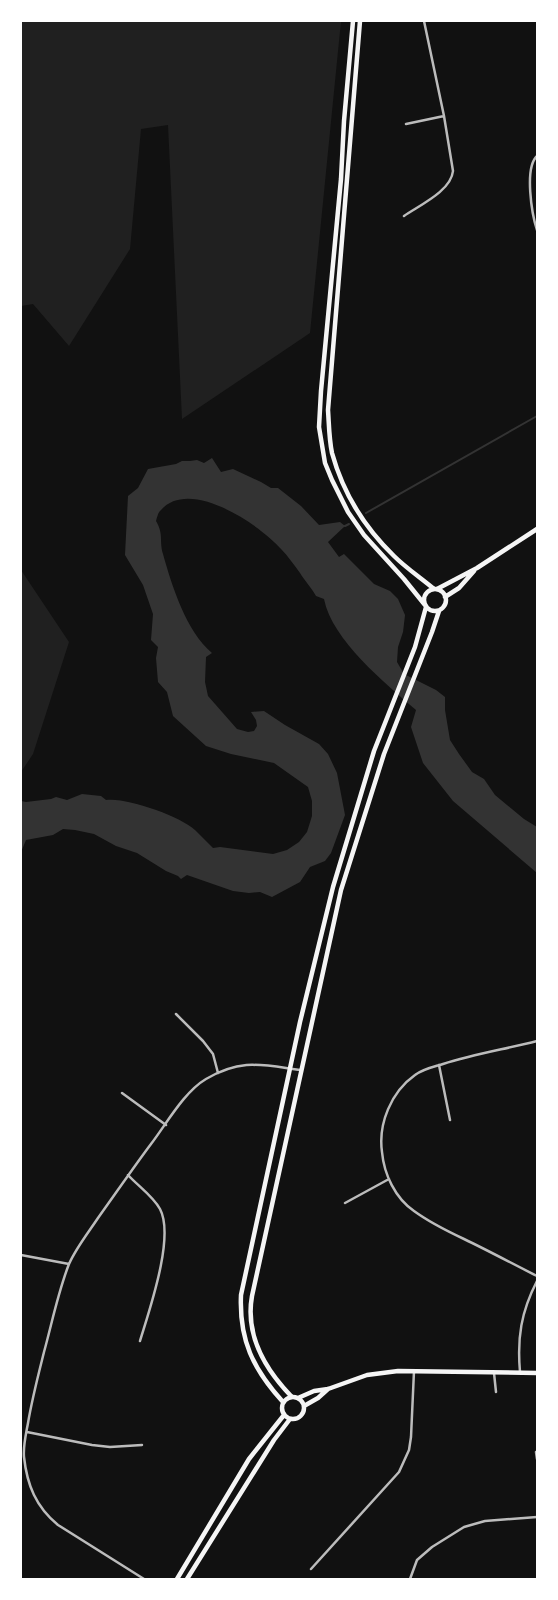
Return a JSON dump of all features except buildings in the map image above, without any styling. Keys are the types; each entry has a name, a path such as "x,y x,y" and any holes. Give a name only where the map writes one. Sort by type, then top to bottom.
{"main road":[{"path":"353,21 344,121 341,180 321,391 319,427 325,463 348,512 364,534 404,579 425,606 432,611 439,611"},
{"path":"291,1396 283,1402 281,1408 284,1415 290,1419 294,1419 303,1414 303,1403 298,1398 291,1396 268,1366 256,1345 250,1307 300,1070 341,890 384,754 439,611 445,604 445,597 442,592 435,589 394,556 366,526 352,502 332,452 328,410 360,21"},
{"path":"283,1402 269,1386 248,1350 242,1330 242,1295 302,1015 341,858 374,751 420,632 425,606 425,595 430,590 435,589 477,568 537,529"},
{"path":"445,597 459,588 477,568"},
{"path":"341,858 350,861"},
{"path":"298,1398 367,1375 398,1371 537,1373"},
{"path":"304,1406 318,1398 328,1389"},
{"path":"177,1579 249,1459 284,1415"},
{"path":"187,1579 274,1440 290,1419"}],"street":[{"path":"404,216 443,189 452,178 453,171 444,116 424,21"},
{"path":"406,124 444,116"},
{"path":"537,156 533,160 530,175 532,202 537,230"},
{"path":"176,1014 203,1041 213,1054 218,1073"},
{"path":"537,1041 462,1058 428,1068 415,1075 399,1091 386,1114 381,1139 381,1150 389,1179 400,1198 413,1211 537,1276"},
{"path":"144,1579 48,1518 39,1506 31,1490 27,1474 24,1455 33,1395 69,1264 83,1239 128,1175 197,1086 218,1073 248,1064 272,1065 300,1070"},
{"path":"439,1065 450,1120"},
{"path":"122,1092 166,1125"},
{"path":"128,1175 159,1208 164,1223 163,1250 156,1284 140,1341"},
{"path":"344,1203 389,1179"},
{"path":"21,1255 69,1264"},
{"path":"520,1373 518,1352 520,1331 524,1310 537,1281"},
{"path":"311,1569 399,1472 409,1450 411,1437 414,1371"},
{"path":"494,1372 496,1392"},
{"path":"27,1432 92,1445 110,1447 142,1445"},
{"path":"536,1452 537,1459"},
{"path":"410,1579 417,1560 432,1547 464,1527 485,1521 537,1517"}],"shaded area":[{"path":"21,21 341,21 310,333 182,419 168,125 141,129 130,249 69,346 33,304 21,306"},
{"path":"212,458 221,472 233,469 271,488 278,488 301,506 319,525 340,522 345,526 328,542 339,557 344,554 374,584 390,591 398,599 405,615 403,632 398,647 397,662 404,674 436,690 445,697 445,710 450,740 472,772 484,779 495,795 524,819 537,827 537,873 453,801 423,763 411,727 416,710 375,674 348,645 337,630 324,599 316,596 284,552 271,539 241,517 224,508 206,502 189,499 174,501 160,511 156,521 161,534 162,549 167,567 181,607 195,633 212,653 206,657 205,682 208,696 237,729 248,732 254,731 257,726 256,720 251,712 264,711 285,725 319,744 328,754 337,773 345,815 331,853 325,861 310,867 300,882 272,897 260,892 249,893 233,891 187,875 181,879 137,853 116,846 94,834 75,830 63,829 53,835 26,840 21,852 21,801 26,802 56,797 67,800 82,794 101,796 106,800 126,801 139,804 166,814 178,819 195,830 213,848 220,847 273,854 287,850 299,842 307,832 312,816 312,801 308,787 274,763 231,754 206,746 173,716 167,692 158,682 156,658 158,647 151,640 153,614 143,585 125,555 128,496 138,488 148,469 176,464 182,461 197,460 204,463"},
{"path":"21,570 69,642 33,754 21,772"}],"waterway":[{"path":"366,513 537,416"},
{"path":"345,526 349,524"}]}
